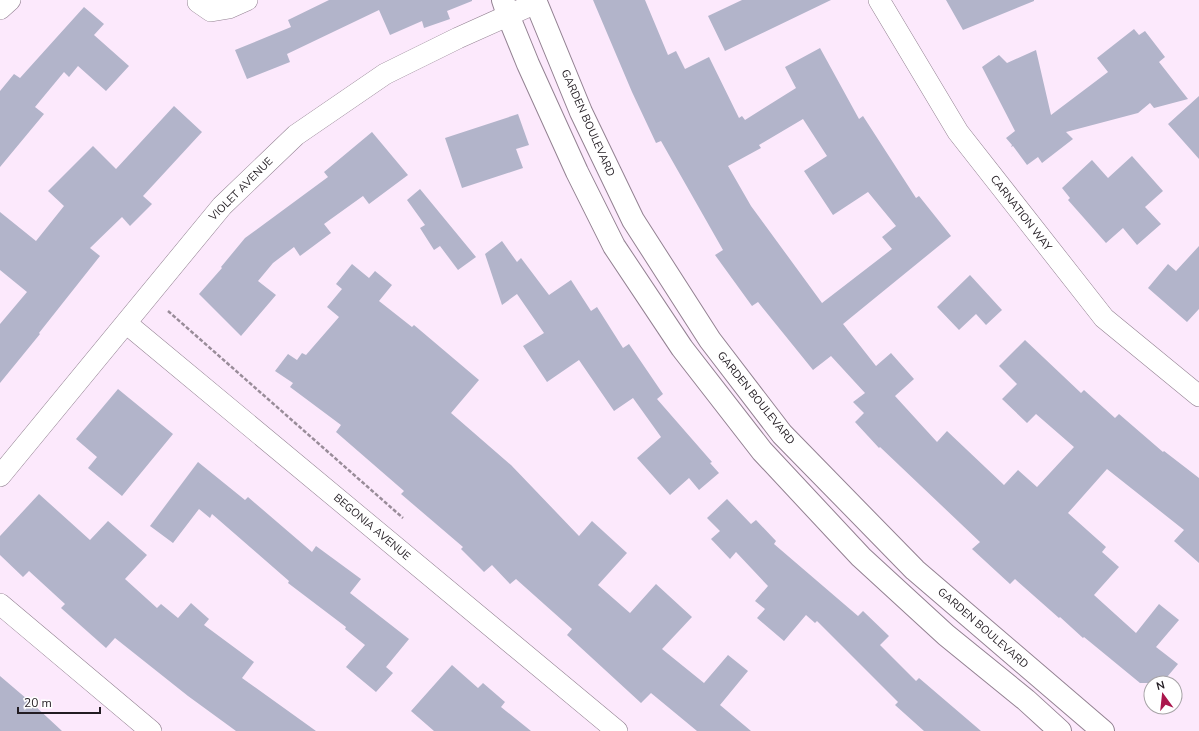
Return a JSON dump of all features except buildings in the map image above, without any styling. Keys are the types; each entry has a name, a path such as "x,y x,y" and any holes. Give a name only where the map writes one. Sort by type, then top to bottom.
{"street":[{"path":"0,9 10,0"},
{"path":"198,0 198,2 211,11 229,8 247,0"},
{"name":"CARNATION WAY","path":"880,0 958,132 1104,318 1199,396"},
{"name":"VIOLET AVENUE","path":"0,476 222,206 296,135 385,74 505,8 535,2"},
{"name":"GARDEN BOULEVARD","path":"535,2 581,112 633,220 710,340 778,428 915,570 1103,731"},
{"path":"505,8 528,64 577,172 614,246 687,354 762,451 861,557 946,635 1026,700 1060,731"},
{"name":"BEGONIA AVENUE","path":"126,323 617,731"},
{"path":"0,604 151,731"}]}
